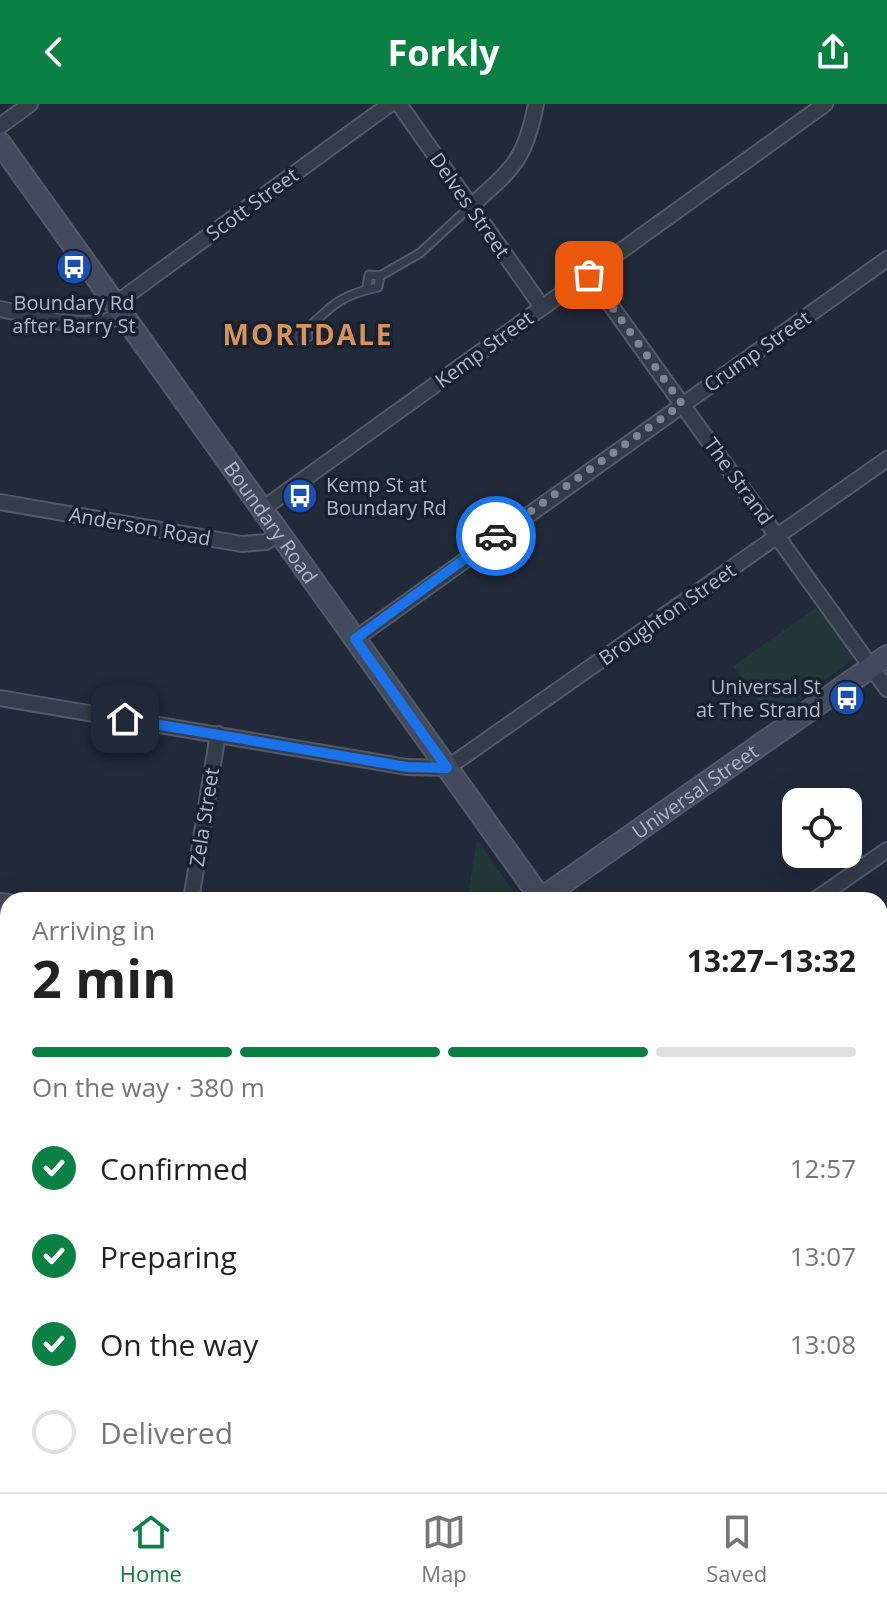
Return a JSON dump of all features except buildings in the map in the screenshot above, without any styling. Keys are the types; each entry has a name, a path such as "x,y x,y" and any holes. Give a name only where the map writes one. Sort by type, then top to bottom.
{"main road":[{"name":"Boundary Road","path":"0,143 536,892"},
{"name":"Universal Street","path":"551,892 879,662"}],"street":[{"path":"0,126 30,104"},
{"name":"Scott Street","path":"118,309 390,104"},
{"name":"Delves Street","path":"399,104 542,307"},
{"path":"471,206 516,166 529,137 536,104"},
{"name":"Kemp Street","path":"261,510 825,104"},
{"name":"Crump Street","path":"355,639 887,259"},
{"name":"The Strand","path":"589,275 778,536 879,662 887,689"},
{"path":"0,309 93,325 109,323 118,309"},
{"name":"Broughton Street","path":"447,768 887,459"},
{"name":"Anderson Road","path":"0,502 242,544 266,542 278,534"},
{"path":"0,698 407,767 447,768"},
{"name":"Zela Street","path":"192,892 218,734"},
{"path":"827,892 887,850"}],"lane":[{"path":"307,329 338,299 367,287 369,275 380,276 420,253 471,206"}],"green space":[{"path":"820,605 858,656 771,718 733,666"},
{"path":"477,839 513,891 468,892"}],"way so far":[{"path":"496,536 682,404 589,275"}],"place":[{"name":"Boundary Rd after Barry St","path":"74,267"},
{"name":"Kemp St at Boundary Rd","path":"300,496"},
{"name":"Universal St at The Strand","path":"847,698"}],"district":[{"name":"MORTDALE","path":"308,334"}],"route":[{"path":"125,719 407,767 447,768 355,639 496,536"}]}
